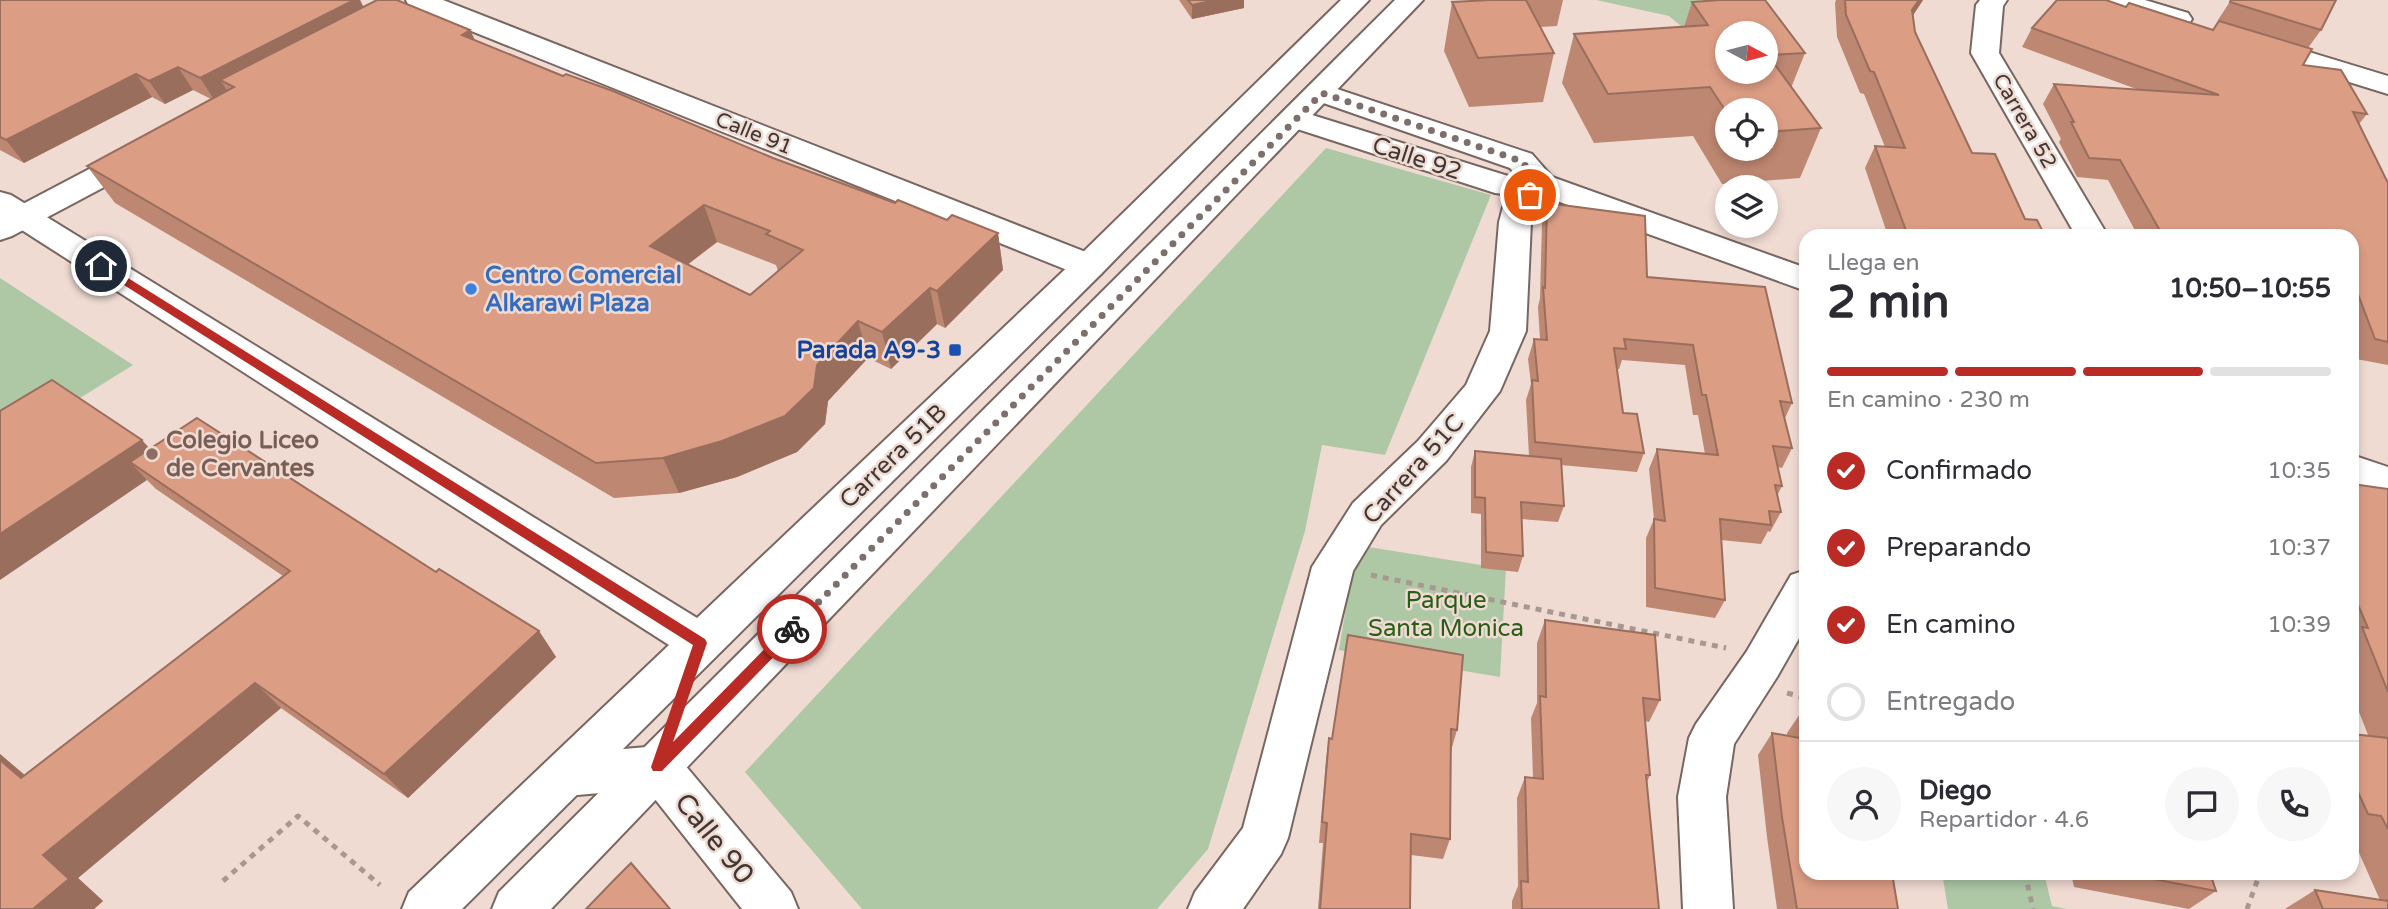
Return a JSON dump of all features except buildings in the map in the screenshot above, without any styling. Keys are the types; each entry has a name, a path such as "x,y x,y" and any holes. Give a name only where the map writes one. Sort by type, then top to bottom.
{"street":[{"name":"Carrera 51B","path":"428,909 1088,266 1356,0"},
{"name":"Carrera 51B","path":"517,909 1309,106 1410,0"},
{"name":"Carrera 52","path":"1994,0 1990,5 1985,53 2088,229"},
{"path":"2117,0 2388,85"},
{"name":"Calle 91","path":"421,5 1088,266"},
{"name":"Calle 92","path":"1309,106 1506,186 1541,184 1799,277"},
{"path":"8,216 170,139"},
{"name":"Carrera 51C","path":"1213,909 1264,838 1333,567 1367,514 1432,451 1482,391 1508,331 1515,222 1519,207 1541,184"},
{"path":"8,216 701,643 657,767 566,775"},
{"path":"2359,472 2388,482"},
{"path":"1708,909 1702,797 1712,738 1762,664 1799,599"},
{"name":"Calle 90","path":"657,767 773,909"}],"path":[{"path":"1333,567 1746,653 1762,664"},
{"path":"223,881 298,816 380,885"},
{"path":"2027,880 2033,909"},
{"path":"2247,909 2257,880"}],"green space":[{"path":"1596,0 1753,0 1758,16 1681,26 1669,16"},
{"path":"1326,148 1491,195 1385,455 1322,445 1305,531 1208,849 1157,909 862,909 745,772"},
{"path":"0,278 133,365 0,448"},
{"name":"Parque Santa Monica","path":"1356,545 1506,569 1500,677 1339,650"},
{"path":"1943,880 2046,880 2052,906 2067,909 1948,909"}],"way so far":[{"path":"792,629 1322,93 1521,161 1541,184 1530,195"}],"place":[{"name":"Centro Comercial Alkarawi Plaza","path":"471,289"},
{"name":"Parada A9-3","path":"955,350"},
{"name":"Colegio Liceo de Cervantes","path":"152,454"}],"route":[{"path":"101,266 701,643 657,767 792,629"}]}
